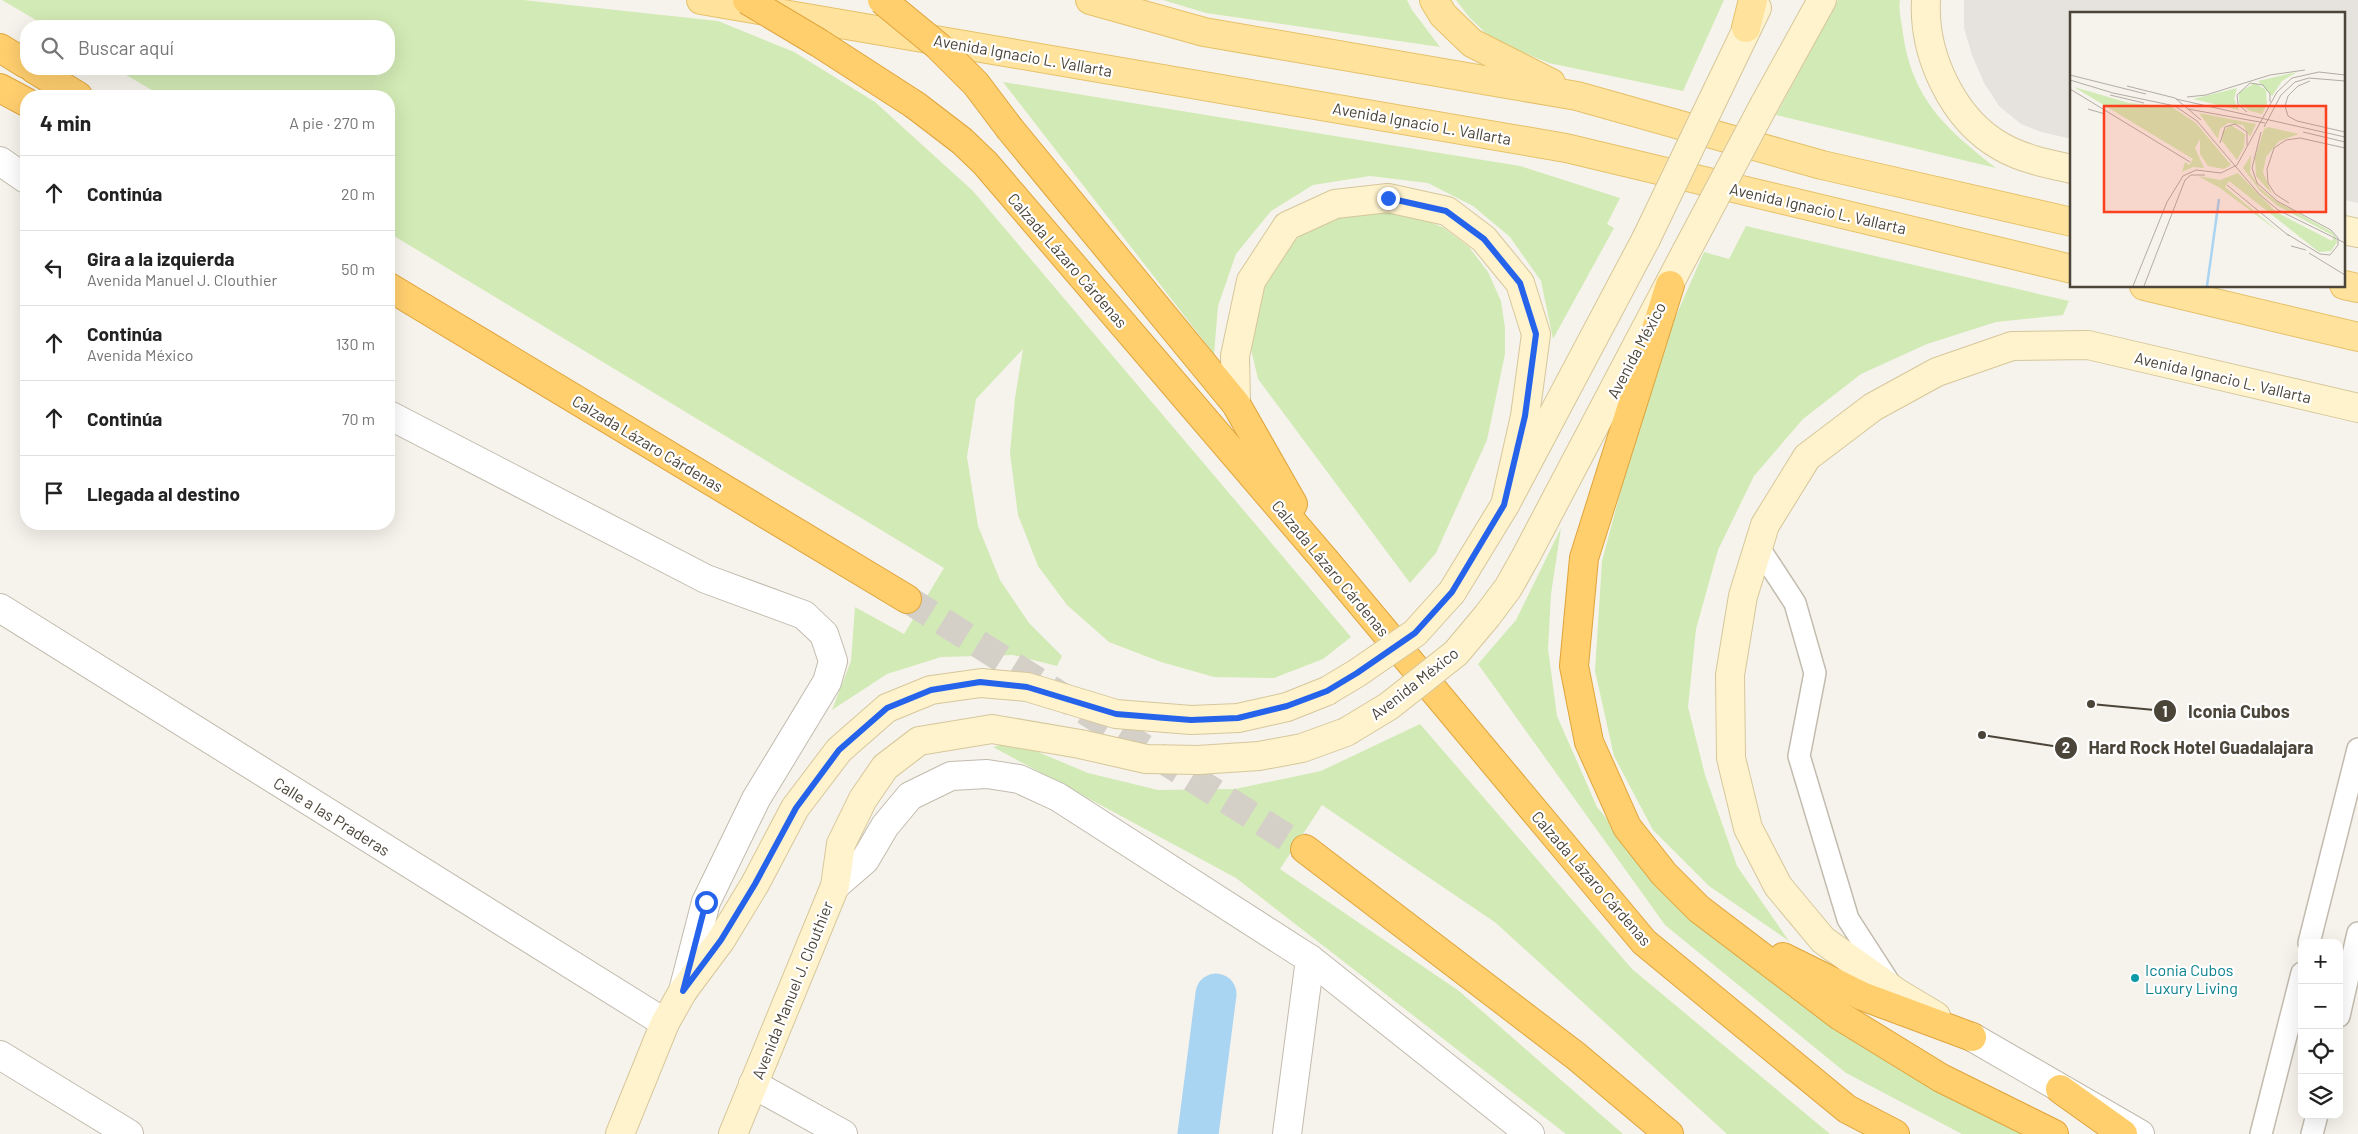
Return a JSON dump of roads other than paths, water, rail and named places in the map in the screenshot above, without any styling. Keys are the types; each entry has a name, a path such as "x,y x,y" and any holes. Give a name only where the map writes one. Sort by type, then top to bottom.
{"highway":[{"name":"Calzada Lázaro Cárdenas","path":"747,0 819,43 915,105 962,141 985,163 1324,559 1644,942 1846,1109 1895,1134"},
{"path":"882,0 938,46 976,84 1010,129 1236,404 1324,559"},
{"path":"0,48 20,60"},
{"path":"44,75 68,90"},
{"path":"0,88 20,99"},
{"path":"1670,285 1584,558 1574,666 1590,742 1627,827 1664,874 1699,909 1840,1016 1941,1078 2054,1134"},
{"name":"Calzada Lázaro Cárdenas","path":"395,292 907,599"},
{"path":"1306,849 1576,1056 1669,1134"},
{"path":"1699,909 1791,962 1862,996 1972,1038"},
{"path":"2060,1089 2123,1134"}],"main road":[{"name":"Avenida Ignacio L. Vallarta","path":"701,0 1566,148 2070,269"},
{"path":"1090,0 1204,32 1577,96 1822,165 2070,222"},
{"path":"1434,0 1444,15 1472,43 1577,96"},
{"path":"1746,28 1753,0"},
{"path":"620,1134 665,1023 683,991 721,940 755,884 796,808 839,750 887,708 931,690 980,682 1027,687 1116,714 1191,720 1238,718 1287,706 1327,691 1415,633 1452,592 1504,505 1646,239 1746,28 1762,0"},
{"name":"Avenida México","path":"841,844 863,799 885,767 920,741 992,729 1080,744 1146,759 1198,760 1259,756 1302,748 1346,732 1388,706 1456,653 1487,616 1517,572 1764,105 1822,0"},
{"path":"1926,0 1929,39 1936,65 1948,91 1962,112 1980,132 2002,147 2022,156 2070,168"},
{"path":"1236,404 1235,356 1251,282 1286,226 1335,204 1388,198 1446,211 1484,239 1520,283 1536,334 1525,416 1504,505"},
{"path":"2152,288 2358,337"},
{"name":"Avenida Ignacio L. Vallarta","path":"1972,1038 1896,992 1823,940 1778,886 1748,828 1731,758 1730,675 1743,596 1765,526 1808,457 1873,407 1937,372 2012,346 2088,345 2358,408"},
{"name":"Avenida Manuel J. Clouthier","path":"733,1134 835,886 841,844"}],"street":[{"path":"0,161 20,175"},
{"path":"395,418 706,579 804,615 824,634 833,661 827,682 756,799 706,902 683,991"},
{"name":"Calle a las Praderas","path":"0,608 665,1023"},
{"path":"835,886 865,860 885,826 910,796 951,776 987,774 1019,779 1058,797 1310,959 1530,1134"},
{"path":"1287,1134 1310,959"},
{"path":"1972,1038 2140,1134"},
{"path":"0,1055 129,1134"},
{"path":"753,1084 843,1134"}],"lane":[{"path":"1759,548 1795,603 1815,673 1799,756 1848,919 1896,992"},
{"path":"2310,939 2358,749"},
{"path":"2343,999 2358,933"},
{"path":"2261,1134 2299,984"},
{"path":"2312,1134 2316,1119"}],"waterway":[{"path":"1198,1134 1216,994"}],"tunnel":[{"path":"907,599 1305,849"}],"place":[{"name":"Iconia Cubos","path":"2091,704"},
{"name":"Hard Rock Hotel Guadalajara","path":"1982,735"},
{"name":"Iconia Cubos Luxury Living","path":"2135,978"}]}
